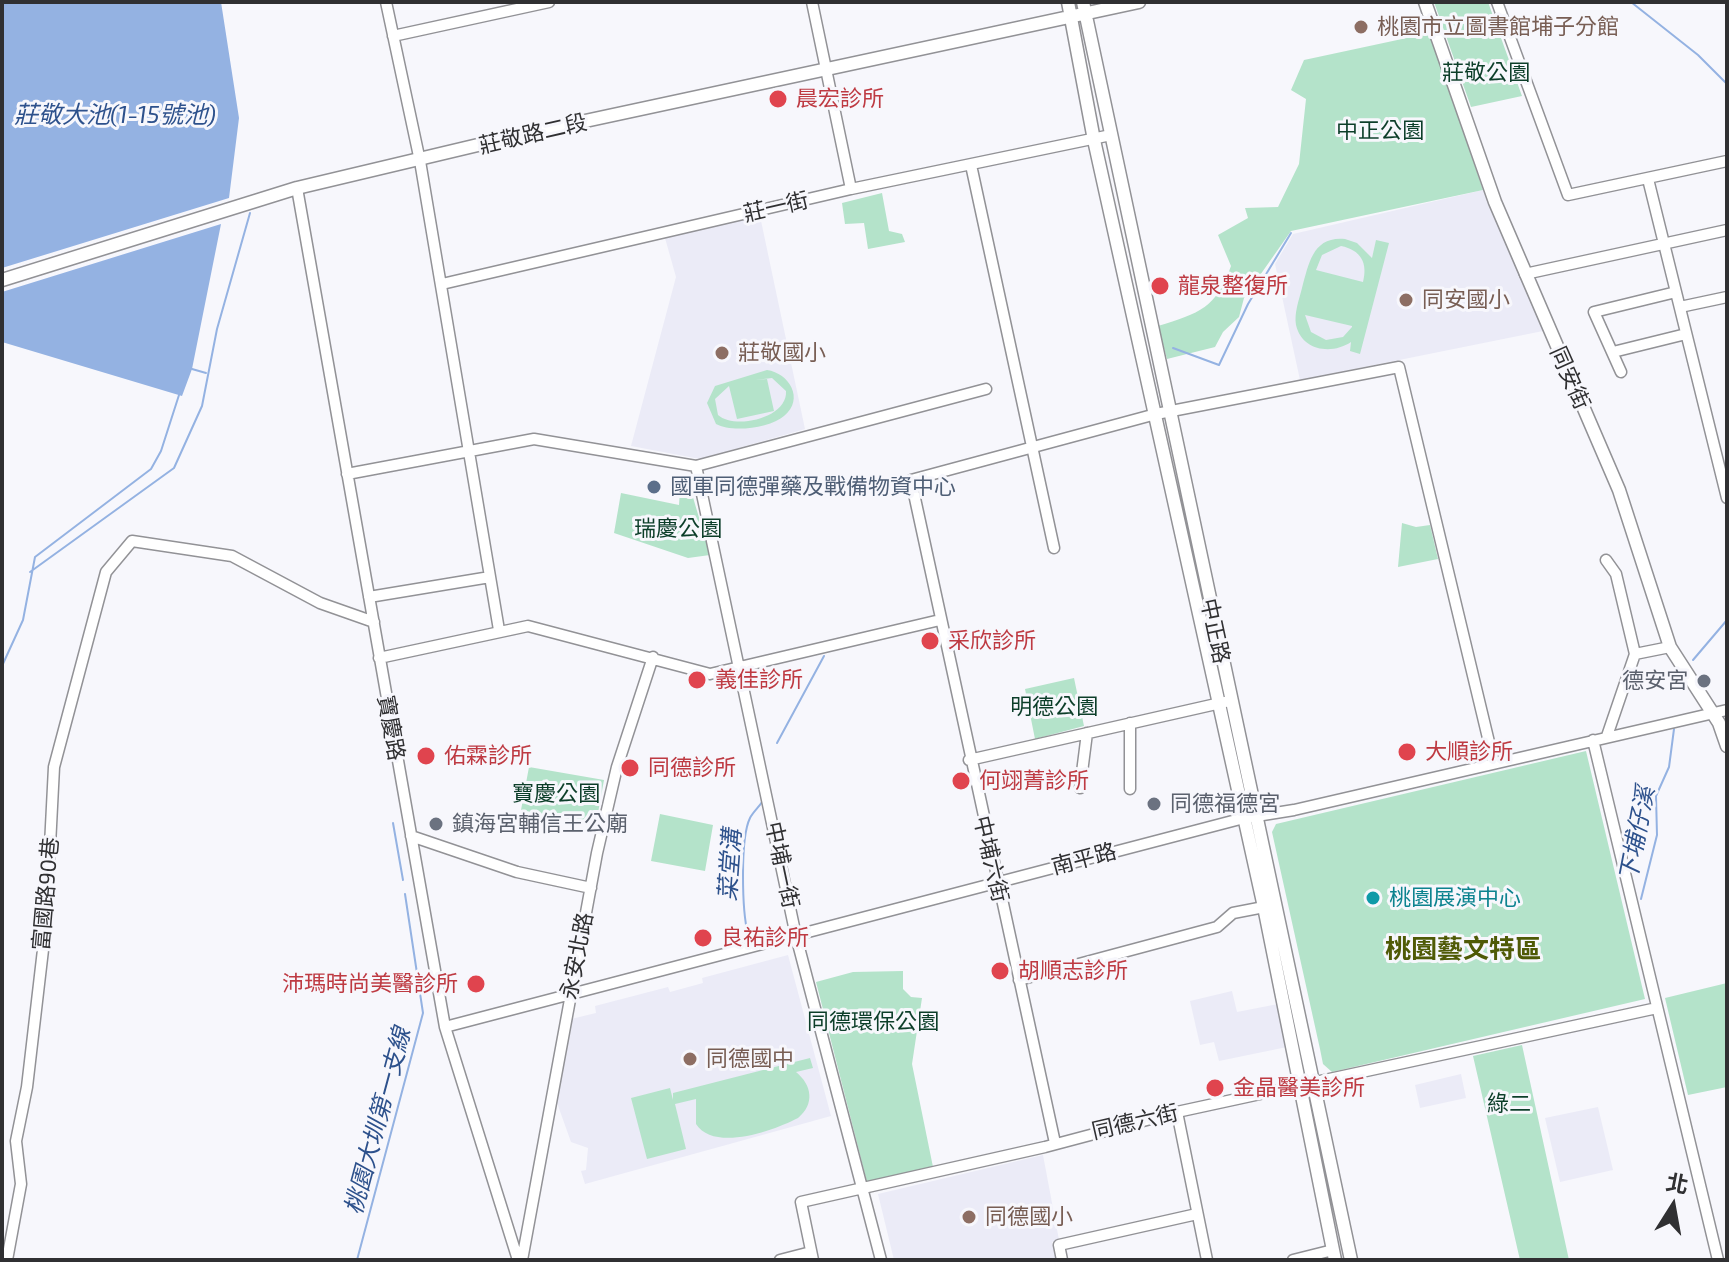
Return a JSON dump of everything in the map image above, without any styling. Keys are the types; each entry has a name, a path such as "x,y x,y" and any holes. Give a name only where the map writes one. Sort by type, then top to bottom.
{"street":[{"path":"386,2 420,161 499,630"},
{"path":"393,36 549,2"},
{"path":"812,2 851,189"},
{"name":"中正路","path":"1068,2 1094,140 1156,414 1224,702 1258,818 1351,1260"},
{"name":"莊敬路二段","path":"2,280 297,188 520,135 1071,17 1084,8 1139,2"},
{"name":"同安街","path":"1425,2 1485,175 1619,490 1670,647 1713,713 1727,746"},
{"path":"1497,2 1568,195 1727,161"},
{"name":"中正路","path":"1084,8 1170,412 1244,818 1334,1255"},
{"name":"莊一街","path":"442,284 851,189 1111,135"},
{"path":"971,165 1054,548"},
{"path":"1648,179 1727,498"},
{"name":"寶慶路","path":"297,188 445,1027 520,1260"},
{"path":"1525,274 1727,230"},
{"path":"1621,372 1594,312 1676,292"},
{"path":"1680,307 1727,297"},
{"path":"1613,352 1686,334"},
{"path":"1031,449 1156,414 1399,367 1494,763"},
{"path":"347,474 534,439 696,466 986,389"},
{"name":"中埔六街","path":"1031,449 911,480 969,760 1055,1143"},
{"name":"中埔一街","path":"696,466 796,936 881,1260"},
{"name":"富國路90巷","path":"7,1260 21,1184 16,1141 27,1087 46,924 54,767 103,581 132,541 232,556 320,603 374,622"},
{"path":"1606,560 1616,574 1635,654 1607,736"},
{"path":"369,597 490,577"},
{"path":"379,658 528,626 710,674 940,620"},
{"path":"1635,654 1670,647"},
{"name":"永安北路","path":"520,1260 569,995 617,767 653,657"},
{"path":"969,760 1224,702"},
{"name":"南平路","path":"445,1027 1244,818 1258,818 1727,710"},
{"path":"1130,723 1130,789"},
{"path":"1080,788 1087,733"},
{"path":"1593,740 1718,1260"},
{"path":"411,836 517,872 591,888"},
{"path":"1019,980 1217,927 1233,913 1264,907"},
{"name":"同德六街","path":"812,1256 801,1202 1177,1112 1657,1008"},
{"path":"1177,1112 1207,1260"},
{"path":"1062,1260 1059,1245 1197,1214"},
{"path":"1293,1260 1334,1255"},
{"path":"780,1260 812,1256"}],"shaded area":[{"name":"同安國小","path":"1483,190 1543,331 1300,380 1275,264 1293,234"},
{"name":"莊敬國小","path":"760,216 805,429 700,459 631,446 676,277 665,238"},
{"name":"同德國中","path":"788,955 831,1116 585,1184 581,1171 586,1170 588,1148 571,1142 556,1100 571,1019 596,1013 595,1006 668,987 670,992 703,983 702,978"},
{"path":"1232,991 1237,1012 1278,1004 1287,1047 1219,1061 1214,1042 1200,1045 1190,1001"},
{"path":"1461,1074 1466,1098 1420,1108 1415,1085"},
{"path":"1598,1107 1613,1170 1560,1182 1545,1118"},
{"name":"同德國小","path":"1043,1155 1059,1240 1052,1242 1056,1260 894,1260 878,1194"}],"green space":[{"name":"莊敬公園","path":"1434,2 1488,2 1522,96 1471,107"},
{"name":"中正公園","path":"1430,33 1483,190 1291,231 1244,298 1239,317 1223,332 1215,347 1167,359 1158,326 1205,307 1219,291 1231,266 1218,235 1248,218 1245,208 1278,207 1299,164 1306,99 1291,90 1304,60"},
{"path":"882,193 889,231 902,234 905,242 868,249 864,223 845,224 842,203"},
{"path":"1334,239 1357,243 1372,258 1376,240 1389,243 1360,354 1350,351 1351,342 1327,349 1311,345 1299,334 1296,325 1297,306 1310,261 1319,247","holes":["1341,246 1354,251 1361,258 1364,263 1363,282 1316,270 1322,255","1305,315 1352,326 1352,327 1343,337 1326,340 1311,332"]},
{"path":"767,370 788,381 794,395 793,402 784,416 770,424 741,429 723,427 716,424 707,403 715,386","holes":["772,378 786,391 779,408 770,414 759,419 736,421 718,415 715,399 729,386 737,419 774,411 767,379 755,380"]},
{"name":"瑞慶公園","path":"681,475 687,477 710,555 688,558 614,533 621,493 679,505"},
{"path":"1402,523 1416,527 1430,525 1438,559 1398,567"},
{"name":"明德公園","path":"1074,678 1084,726 1035,739 1025,689"},
{"path":"1586,751 1645,999 1332,1072 1323,1064 1272,832 1276,824"},
{"name":"寶慶公園","path":"529,767 604,780 596,824 521,810"},
{"path":"660,814 713,825 705,871 651,861"},
{"name":"同德環保公園","path":"903,971 903,989 911,997 922,998 912,1064 933,1167 867,1182 816,982 853,972"},
{"path":"1727,983 1727,1087 1688,1095 1665,998"},
{"name":"綠二","path":"1522,1045 1569,1260 1520,1260 1473,1056"},
{"path":"810,1058 813,1068 796,1072 805,1083 809,1095 807,1107 798,1118 759,1133 716,1137 696,1124 696,1099 675,1104 686,1149 647,1159 631,1098 670,1088 673,1100 673,1093"}],"water":[{"name":"莊敬大池(1-15號池)","path":"2,2 221,2 239,118 229,198 2,268"},
{"path":"221,224 192,369 182,396 2,342 2,292"}],"waterway":[{"name":"下埔仔溪","path":"1631,2 1698,55 1727,84"},
{"path":"30,572 174,468 202,406 217,329 250,213"},
{"name":"菜堂溝","path":"1173,348 1219,365 1248,304 1291,233"},
{"path":"192,369 206,373"},
{"path":"2,666 23,620 35,557 151,469 161,451 179,395"},
{"name":"下埔仔溪","path":"1693,660 1727,620"},
{"name":"菜堂溝","path":"777,743 824,656"},
{"name":"下埔仔溪","path":"1641,899 1657,835 1656,796 1669,767 1674,729"},
{"name":"菜堂溝","path":"748,934 743,858 750,818 762,802"},
{"name":"桃園大圳第一支線","path":"393,823 403,880"},
{"name":"桃園大圳第一支線","path":"357,1260 423,1013 405,894"}],"place":[{"name":"桃園市立圖書館埔子分館","path":"1361,27"},
{"name":"晨宏診所","path":"778,99"},
{"name":"龍泉整復所","path":"1160,286"},
{"name":"同安國小","path":"1406,300"},
{"name":"莊敬國小","path":"722,353"},
{"name":"國軍同德彈藥及戰備物資中心","path":"654,487"},
{"name":"采欣診所","path":"930,641"},
{"name":"義佳診所","path":"697,680"},
{"name":"德安宮","path":"1704,681"},
{"name":"大順診所","path":"1407,752"},
{"name":"佑霖診所","path":"426,756"},
{"name":"同德診所","path":"630,768"},
{"name":"何翊菁診所","path":"961,781"},
{"name":"同德福德宮","path":"1154,804"},
{"name":"鎮海宮輔信王公廟","path":"436,824"},
{"name":"桃園展演中心","path":"1373,898"},
{"name":"良祐診所","path":"703,938"},
{"name":"胡順志診所","path":"1000,971"},
{"name":"沛瑪時尚美醫診所","path":"476,984"},
{"name":"同德國中","path":"690,1059"},
{"name":"金晶醫美診所","path":"1215,1088"},
{"name":"同德國小","path":"969,1217"}],"district":[{"name":"桃園藝文特區","path":"1463,949"}]}
